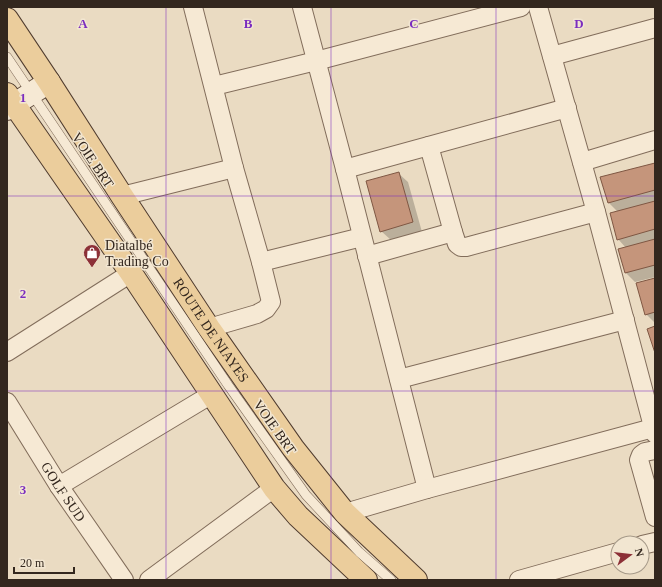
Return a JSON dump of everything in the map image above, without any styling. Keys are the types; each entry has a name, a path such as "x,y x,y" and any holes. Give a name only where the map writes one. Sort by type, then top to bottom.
{"main road":[{"name":"ROUTE DE NIAYES","path":"7,19 22,96 131,273 274,488 298,516 366,580"},
{"name":"ROUTE DE NIAYES","path":"22,96 122,196 209,328 293,448 344,513 416,580"}],"street":[{"path":"193,7 234,168 271,302 266,309 257,314 209,328"},
{"path":"302,7 427,489"},
{"path":"214,86 316,61 521,7"},
{"path":"344,513 427,489 654,431 596,212 538,7"},
{"path":"552,56 655,28"},
{"path":"345,169 567,108"},
{"path":"582,162 655,140"},
{"path":"429,146 456,244 461,247 466,247 596,212"},
{"path":"122,196 234,168"},
{"path":"367,256 453,232"},
{"path":"261,262 362,237"},
{"path":"7,352 131,273"},
{"path":"399,379 625,320"},
{"path":"59,486 212,394"},
{"name":"GOLF SUD","path":"7,402 14,427 59,486 124,580"},
{"path":"655,450 645,452 640,455 639,460 655,517"},
{"path":"149,580 274,488"},
{"path":"519,580 610,554"}],"lane":[{"name":"VOIE BRT","path":"7,57 22,96 306,495 360,552 391,580"}],"building":[{"path":"655,163 655,190 608,203 600,177"},
{"path":"399,172 413,222 380,232 366,181"},
{"path":"655,201 655,229 617,240 610,213"},
{"path":"655,239 655,265 625,273 618,249"},
{"path":"655,278 655,312 645,315 636,283"},
{"path":"655,326 655,353 647,329"}],"place":[{"name":"Diatalbé Trading Co","path":"92,268"}]}
